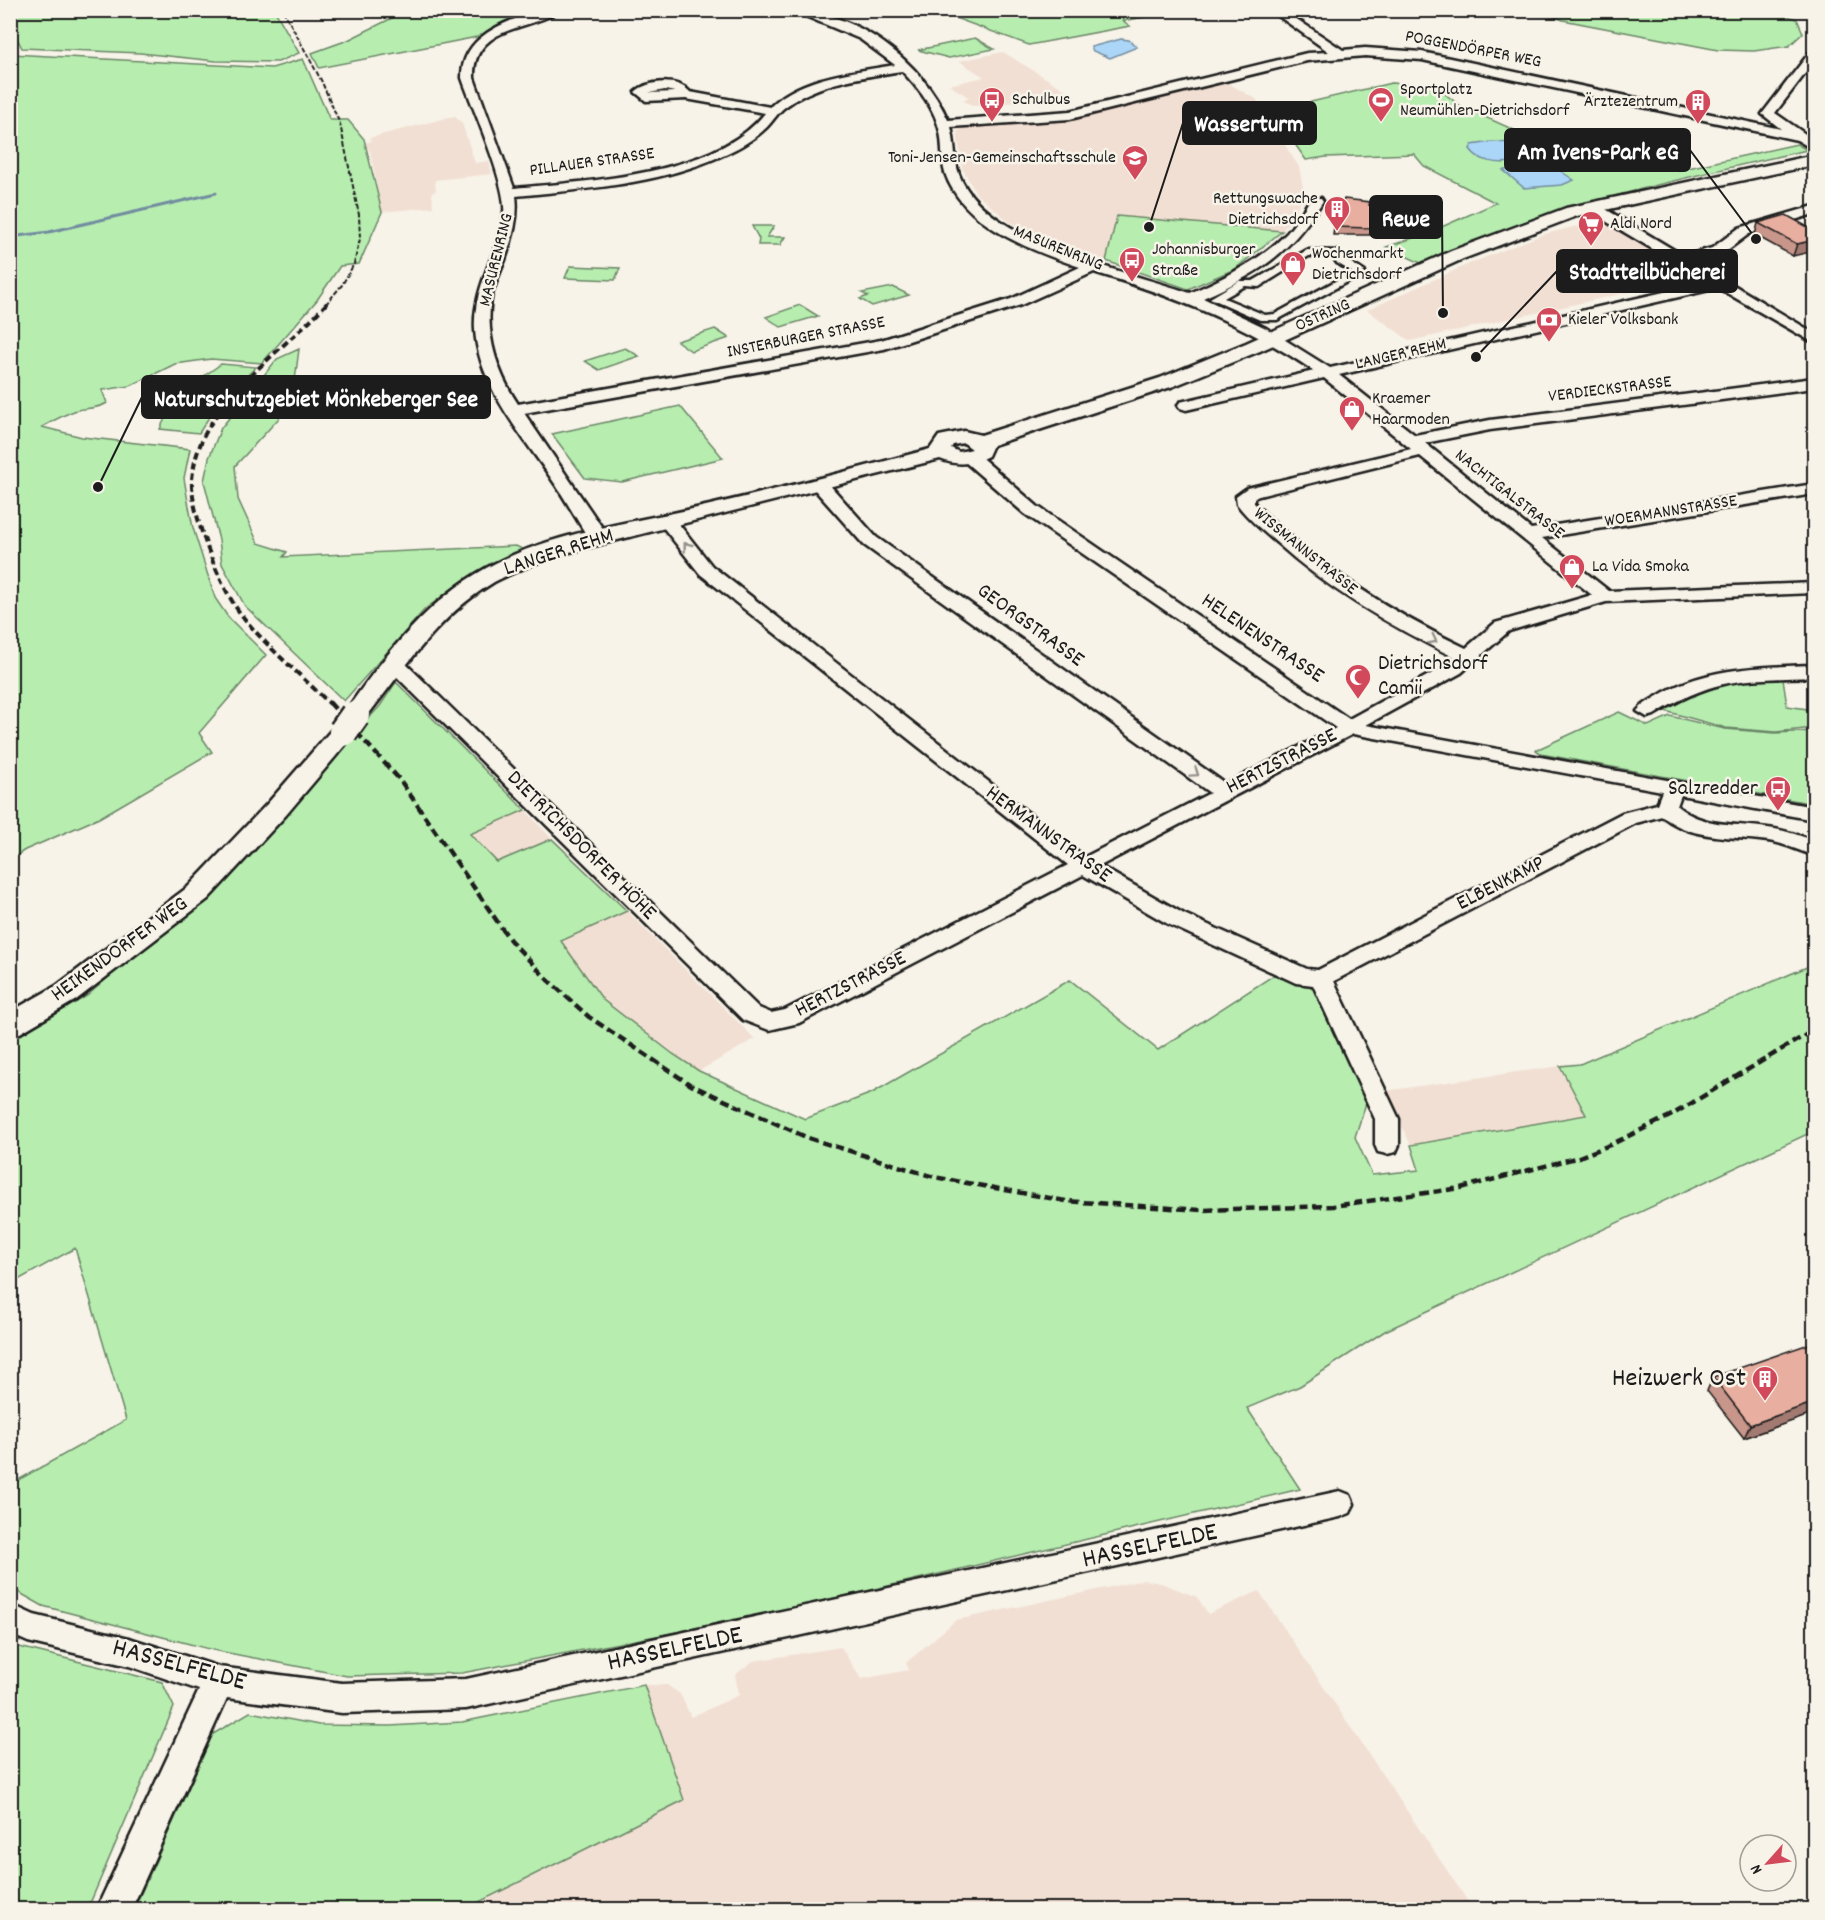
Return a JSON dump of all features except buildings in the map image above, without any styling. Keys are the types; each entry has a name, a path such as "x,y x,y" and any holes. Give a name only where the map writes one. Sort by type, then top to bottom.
{"street":[{"name":"MASURENRING","path":"556,10 511,26 483,41 468,61 468,78 509,193 510,220 484,298 483,329 486,353 500,389 598,538"},
{"name":"MASURENRING","path":"796,10 850,30 903,67 923,87 944,124 951,169 962,192 973,204 1001,226 1032,243 1191,298 1274,337"},
{"path":"1275,10 1339,53"},
{"name":"POGGENDÖRPER WEG","path":"944,124 1027,120 1070,115 1307,57 1378,52 1422,56 1801,137 1815,146"},
{"path":"1754,127 1768,114 1815,55"},
{"name":"PILLAUER STRASSE","path":"509,193 627,180 692,163 741,141 765,122 772,111 782,103 814,87 903,67"},
{"path":"686,96 772,111"},
{"path":"1768,114 1801,137"},
{"name":"OSTRING","path":"1274,337 1457,255 1537,224 1815,160"},
{"name":"OSTRING","path":"1598,210 1815,167"},
{"path":"1191,298 1233,279 1267,258 1291,237 1316,201"},
{"path":"1598,210 1686,260 1815,339"},
{"path":"1686,260 1717,252 1744,231 1815,210"},
{"path":"1788,218 1804,226"},
{"path":"1307,253 1335,253 1341,261 1360,272 1277,317 1264,318 1215,298 1243,283 1255,285 1307,253"},
{"name":"INSTERBURGER STRASSE","path":"514,410 884,344 1016,302 1095,266"},
{"name":"LANGER REHM","path":"1186,405 1722,283"},
{"path":"975,450 1167,382 1274,337"},
{"name":"NACHTIGALSTRASSE","path":"1274,337 1326,372 1605,597"},
{"name":"VERDIECKSTRASSE","path":"1417,446 1490,424 1815,382"},
{"name":"LANGER REHM","path":"198,892 277,809 440,612 484,578 537,555 598,538 821,486 943,452 940,446 951,438 964,437 975,450"},
{"name":"WISSMANNSTRASSE","path":"1417,446 1245,496 1246,504 1292,547 1335,581 1398,621 1469,657"},
{"name":"HELENENSTRASSE","path":"975,450 1031,510 1350,728 1669,799"},
{"name":"GEORGSTRASSE","path":"821,486 870,541 1223,792"},
{"name":"WOERMANNSTRASSE","path":"1527,535 1815,489"},
{"name":"HERMANNSTRASSE","path":"668,522 706,570 1083,866 1176,919 1240,950 1304,977 1321,978"},
{"name":"HERTZSTRASSE","path":"768,1022 790,1017 1350,728 1371,713 1454,669 1502,627 1605,597 1725,590 1815,588"},
{"name":"DIETRICHSDORFER HÖHE","path":"396,665 751,1014 768,1022"},
{"path":"1647,711 1674,692 1706,679 1725,675 1815,670"},
{"path":"1815,813 1669,799 1677,820 1697,829 1765,834 1815,848"},
{"name":"ELBENKAMP","path":"1321,978 1669,799"},
{"name":"HEIKENDORFER WEG","path":"10,1026 66,993 198,892"},
{"path":"1321,978 1387,1119 1387,1145"},
{"name":"HASSELFELDE","path":"10,1618 28,1628 129,1652 219,1682 342,1698 466,1694 1340,1504"},
{"path":"113,1910 219,1682"}],"shaded area":[{"path":"1003,52 1077,97 972,106 963,100 970,98 949,85 984,77 959,61"},
{"name":"Toni-Jensen-Gemeinschaftsschule","path":"1224,81 1256,99 1299,167 1304,193 1292,218 1282,231 1117,216 1106,261 1048,241 1010,222 977,195 962,168 957,131 965,127 1040,123 1074,118"},
{"path":"454,116 462,123 475,163 489,161 492,174 435,180 436,191 432,192 433,207 382,212 370,151 364,143 372,141 369,138"},
{"path":"1594,222 1610,225 1697,277 1410,341 1367,310 1464,266 1541,235"},
{"path":"525,810 552,839 497,863 470,834"},
{"path":"627,911 755,1039 699,1071 603,1000 561,941"},
{"path":"1560,1066 1587,1115 1411,1145 1385,1091"},
{"path":"1143,1580 1161,1583 1197,1597 1208,1614 1259,1591 1473,1909 465,1910 684,1800 644,1685 667,1685 680,1694 691,1717 739,1695 735,1675 753,1661 841,1647 861,1679 909,1670 906,1663 956,1620"}],"green space":[{"path":"11,10 275,11 299,53 278,62 216,61 140,53 22,48 11,27"},
{"path":"406,11 544,11 477,37 319,68 312,53 348,40"},
{"path":"936,11 1151,11 1155,15 1123,21 1130,26 1029,45"},
{"path":"1540,11 1773,11 1797,19 1803,33 1789,46 1754,51 1718,50 1563,20"},
{"path":"975,38 994,49 949,58 918,50"},
{"path":"11,54 272,68 303,59 330,120 348,120 364,139 382,212 359,264 340,266 317,300 262,363 211,359 175,364 130,386 102,390 107,403 99,407 74,411 42,427 82,437 190,449 184,478 187,496 193,528 215,598 228,617 266,655 199,733 212,752 99,818 25,850 11,859"},
{"path":"1391,83 1434,85 1469,113 1474,112 1532,138 1569,137 1679,170 1797,144 1807,150 1660,184 1564,211 1469,244 1423,264 1386,247 1428,233 1496,203 1424,166 1414,154 1326,157 1306,160 1276,117 1277,110"},
{"path":"1117,216 1282,231 1235,269 1188,289 1106,261"},
{"path":"752,226 774,226 767,237 785,237 780,245 758,245 759,239"},
{"path":"570,266 620,268 615,280 565,278"},
{"path":"893,287 909,295 872,306 860,299 868,296 862,293"},
{"path":"800,305 818,316 781,327 766,317"},
{"path":"715,329 729,338 691,351 677,341"},
{"path":"625,348 639,356 599,370 585,361"},
{"path":"299,349 292,404 235,466 238,499 258,543 287,552 283,557 516,546 524,550 469,577 425,609 344,701 245,606 222,564 219,540 204,481 209,458 221,428 277,359"},
{"path":"221,364 256,367 216,406 199,433 160,429 169,410 189,399 197,381"},
{"path":"680,406 723,458 622,482 585,478 552,434"},
{"path":"1730,678 1783,679 1787,706 1814,710 1814,728 1776,732 1726,728 1658,709"},
{"path":"396,682 525,810 470,834 497,862 552,839 627,911 561,941 603,1000 699,1071 805,1119 872,1093 1070,980 1158,1050 1277,973 1314,988 1321,996 1368,1097 1355,1137 1372,1175 1419,1170 1411,1145 1586,1115 1560,1066 1580,1064 1814,964 1814,1131 1385,1331 1300,1386 1247,1408 1300,1489 858,1593 698,1628 462,1673 347,1676 213,1650 43,1606 11,1588 11,1484 126,1420 75,1248 11,1284 10,1041 87,996 228,873 380,706"},
{"path":"1619,712 1648,726 1670,716 1725,729 1775,733 1814,731 1814,804 1541,754 1536,750"},
{"path":"11,1645 162,1682 174,1707 91,1901 79,1909 11,1909"},
{"path":"644,1685 684,1800 465,1909 134,1909 213,1734 250,1712 319,1725 390,1726 462,1722"}],"water":[{"path":"1121,39 1129,40 1137,47 1110,58 1093,51 1091,47"},
{"path":"1491,142 1517,143 1518,157 1512,162 1494,162 1478,157 1470,149 1472,145"},
{"path":"1553,166 1574,180 1562,185 1524,188 1503,170"}],"waterway":[{"path":"10,237 49,232 216,193"}],"railway":[{"path":"283,10 321,80 340,124 359,215 360,239 354,264 342,285 326,304"},
{"path":"327,303 243,383 218,413 200,445 192,480 201,529 215,568 232,601 260,637 330,704"},
{"path":"329,702 400,780 510,940 548,980 589,1017 691,1085 808,1138 934,1177 1066,1201 1201,1210 1333,1206 1461,1188 1579,1157 1610,1145 1670,1116 1814,1030"}],"place":[{"name":"Schulbus","path":"992,123"},
{"name":"Sportplatz Neumühlen-Dietrichsdorf","path":"1381,123"},
{"name":"Ärztezentrum","path":"1698,125"},
{"name":"Toni-Jensen-Gemeinschaftsschule","path":"1135,181"},
{"name":"Wasserturm","path":"1149,227"},
{"name":"Rettungswache Dietrichsdorf","path":"1337,232"},
{"name":"Am Ivens-Park eG","path":"1756,239"},
{"name":"Aldi Nord","path":"1591,247"},
{"name":"Johannisburger Straße","path":"1132,283"},
{"name":"Wochenmarkt Dietrichsdorf","path":"1293,287"},
{"name":"Rewe","path":"1443,313"},
{"name":"Kieler Volksbank","path":"1549,343"},
{"name":"Stadtteilbücherei","path":"1476,357"},
{"name":"Kraemer Haarmoden","path":"1352,432"},
{"name":"Naturschutzgebiet Mönkeberger See","path":"98,487"},
{"name":"La Vida Smoka","path":"1572,590"},
{"name":"Dietrichsdorf Camii","path":"1358,700"},
{"name":"Salzredder","path":"1778,812"},
{"name":"Heizwerk Ost","path":"1765,1402"}]}
